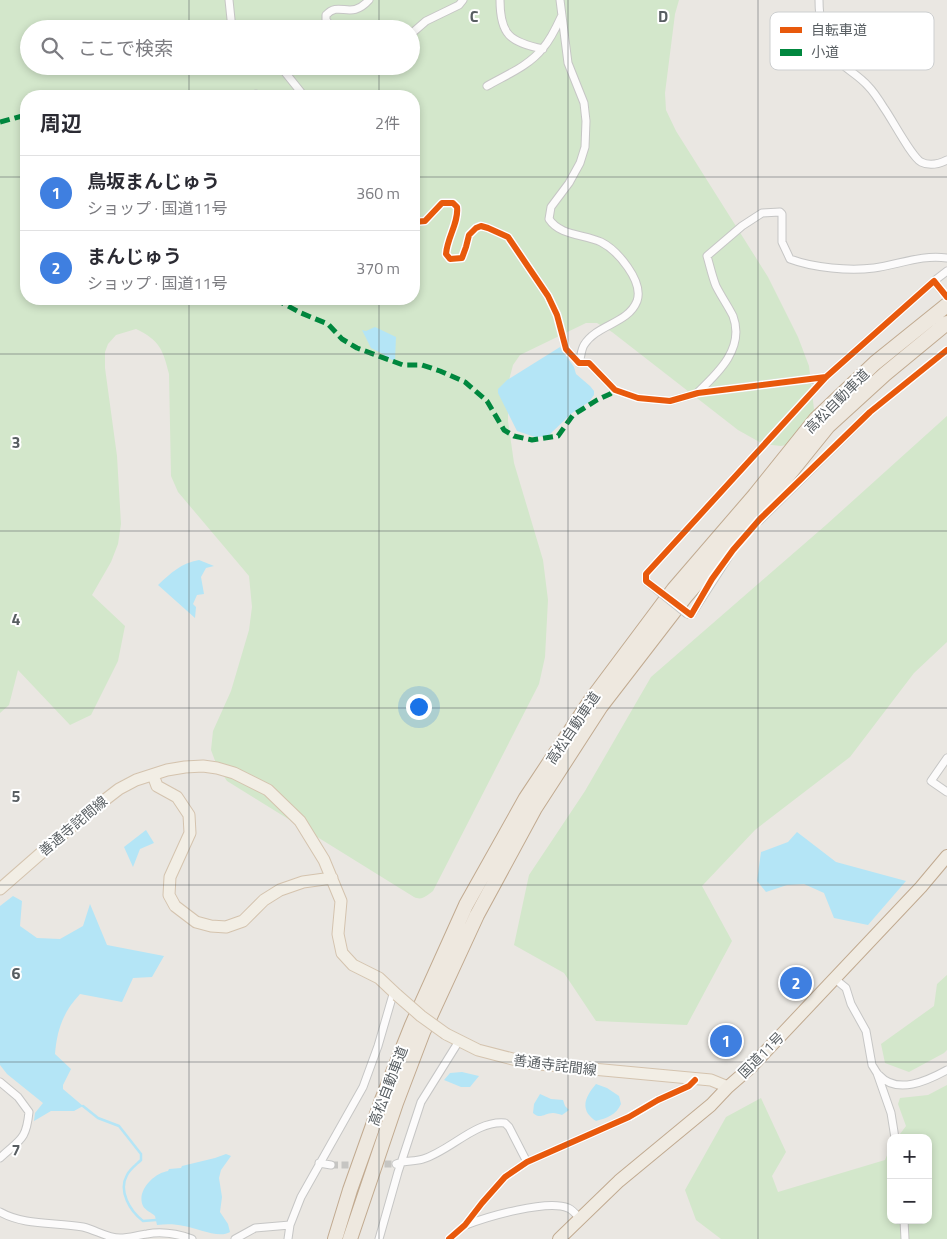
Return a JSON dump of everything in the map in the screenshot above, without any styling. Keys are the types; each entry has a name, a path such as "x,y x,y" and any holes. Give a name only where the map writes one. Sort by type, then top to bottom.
{"highway":[{"name":"高松自動車道","path":"335,1239 378,1109 412,1025 466,904 526,798 591,700 674,589 755,495 816,418 875,363 947,306"},
{"name":"高松自動車道","path":"350,1239 396,1103 423,1032 477,915 535,808 601,706 685,597 765,504 828,426 884,374 947,323"},
{"name":"国道11号","path":"559,1239 657,1148 711,1105 751,1067 835,980 947,856"}],"main road":[{"name":"善通寺詫間線","path":"0,889 119,788 136,780 185,766 203,766 234,773 268,790 300,821 324,860 341,902 338,934 342,953 353,965 379,978 421,1016 446,1034 478,1050 528,1063 710,1080 728,1087"},
{"path":"153,775 157,786 177,797 189,815 190,833 170,877 169,894 175,906 196,922 226,927 243,921 264,900 280,890 302,882 332,878"}],"street":[{"path":"229,0 231,20"},
{"path":"326,20 327,12 334,10 358,10 369,0"},
{"path":"420,26 426,21 458,5 463,0"},
{"path":"500,0 502,25 510,35 524,45 543,49"},
{"path":"560,0 568,63 584,103 586,130 585,147 580,163 552,207 549,214 550,219 554,227 592,238 604,244 615,253 631,273 637,284 639,294 634,308 627,315 587,341 579,363"},
{"path":"487,86 529,62 543,49 561,17"},
{"path":"849,70 868,85 895,122 917,158 928,164 947,160"},
{"path":"287,75 299,90"},
{"path":"939,163 947,156"},
{"path":"420,221 425,221 442,204 452,203 457,206 458,213 447,246 446,254 450,258 462,258 469,235 476,228 482,226 508,237 548,296 566,349 579,363 589,363 610,386 621,392 638,398 670,401 698,392 826,377"},
{"path":"698,392 720,371 730,356 735,341 733,317 716,285 707,256 742,226 762,213 780,212 782,214 782,242 790,258 798,262 832,268 874,268 905,261 947,258"},
{"path":"947,271 826,377 646,574 646,581 687,614 691,615 732,550 760,519 870,412 947,350"},
{"path":"934,281 942,290"},
{"path":"947,758 931,781 947,792"},
{"path":"835,980 846,988 851,1004 866,1032 872,1065 883,1080 899,1086 911,1085 947,1070"},
{"path":"288,1239 290,1225 301,1197 363,1087 395,993"},
{"path":"379,1239 399,1162 421,1102 459,1042"},
{"path":"877,1073 891,1113 895,1134"},
{"path":"449,1239 466,1225 505,1177 527,1162 629,1117 658,1100 689,1086 695,1080"},
{"path":"0,1082 18,1098 29,1112 27,1130 21,1140 0,1158"},
{"path":"399,1162 423,1159 473,1132 497,1122 505,1122 509,1127 527,1162"},
{"path":"319,1163 330,1166"},
{"path":"466,1225 503,1212 552,1205 568,1208 580,1218"},
{"path":"0,1212 19,1221 64,1224 86,1228 106,1236 119,1238 148,1233 167,1233 192,1239"},
{"path":"904,1224 905,1239"},
{"path":"235,1239 255,1228 290,1225"}],"green space":[{"path":"0,0 679,0 675,14 665,93 666,110 676,131 768,277 798,337 809,366 815,418 791,444 781,446 763,444 738,430 612,332 597,323 586,323 520,355 513,365 508,384 508,421 514,463 543,560 548,600 545,657 539,684 433,891 422,898 414,897 227,781 217,766 211,750 213,731 231,691 249,630 252,607 249,576 178,492 171,476 169,374 167,365 155,341 136,329 116,335 108,344 105,352 105,368 117,456 121,524 118,544 111,562 92,595 125,626 118,661 91,715 70,725 18,670 9,705 0,713"},
{"path":"947,416 947,642 914,673 850,757 755,830 702,886 732,941 687,1025 596,1021 564,973 514,945 529,875 585,791 651,677 826,525"},
{"path":"947,975 947,1050 909,1072 885,1063 881,1044 934,1006 937,984"},
{"path":"947,1085 947,1239 721,1239 696,1220 685,1190 726,1117 761,1098 786,1152 772,1176 778,1192 885,1160 887,1155 887,1224 932,1224 932,1134 900,1134 906,1126 898,1104 900,1098 928,1095"}],"water":[{"path":"375,327 396,337 395,360 371,348 362,330 366,331"},
{"path":"560,347 574,367 576,374 590,386 594,391 594,395 589,402 572,413 548,436 535,437 517,431 498,393 498,389 507,380"},
{"path":"199,560 214,566 206,568 201,577 204,594 197,595 193,604 196,607 195,618 158,585 182,566"},
{"path":"146,830 154,843 140,849 133,867 124,847"},
{"path":"797,832 836,862 906,881 868,925 834,918 824,893 804,884 787,885 766,892 757,881 761,852 788,842"},
{"path":"13,896 22,901 20,926 37,938 60,939 83,926 90,904 107,945 164,956 152,977 133,978 122,1002 80,994 74,1001 62,1022 57,1037 55,1054 71,1069 63,1089 83,1106 74,1111 51,1111 34,1121 35,1113 43,1103 7,1074 0,1065 0,906"},
{"path":"462,1072 479,1076 470,1087 461,1087 444,1080 450,1073"},
{"path":"596,1084 607,1088 619,1096 621,1104 611,1116 596,1121 587,1112 586,1103 589,1094"},
{"path":"540,1094 551,1099 563,1100 569,1110 562,1115 550,1113 540,1116 536,1115 533,1113 534,1104"},
{"path":"226,1154 231,1156 221,1170 219,1178 222,1197 220,1212 228,1224 230,1232 220,1234 181,1225 157,1225 155,1216 143,1206 141,1200 144,1189 152,1179 169,1169 181,1168 182,1166"}],"waterway":[{"path":"83,1106 98,1118 119,1126 141,1154 141,1160 127,1175 124,1188 125,1194 130,1206 138,1217 143,1221 156,1220"}],"tunnel":[{"path":"942,291 947,297"},
{"path":"374,1164 396,1164"},
{"path":"331,1165 361,1165"}],"marked path":[{"path":"0,122 20,117"},
{"path":"286,305 328,324 342,339 357,348 403,365 422,365 465,382 487,401 504,430 514,436 532,440 558,436 573,415 615,390"}],"cycle path":[{"path":"420,221 425,221 442,203 453,203 457,207 456,218 446,254 450,259 462,258 469,235 481,226 508,237 548,296 557,315 566,349 579,363 589,363 615,390 638,398 670,401 698,393 826,377"},
{"path":"947,297 934,281 826,377 646,574 646,581 691,615 712,579 733,550 760,519 870,412 947,350"},
{"path":"449,1239 465,1225 505,1177 527,1162 629,1117 658,1100 689,1086 695,1080"}],"place":[{"name":"まんじゅう","path":"796,983"},
{"name":"鳥坂まんじゅう","path":"726,1041"}]}
